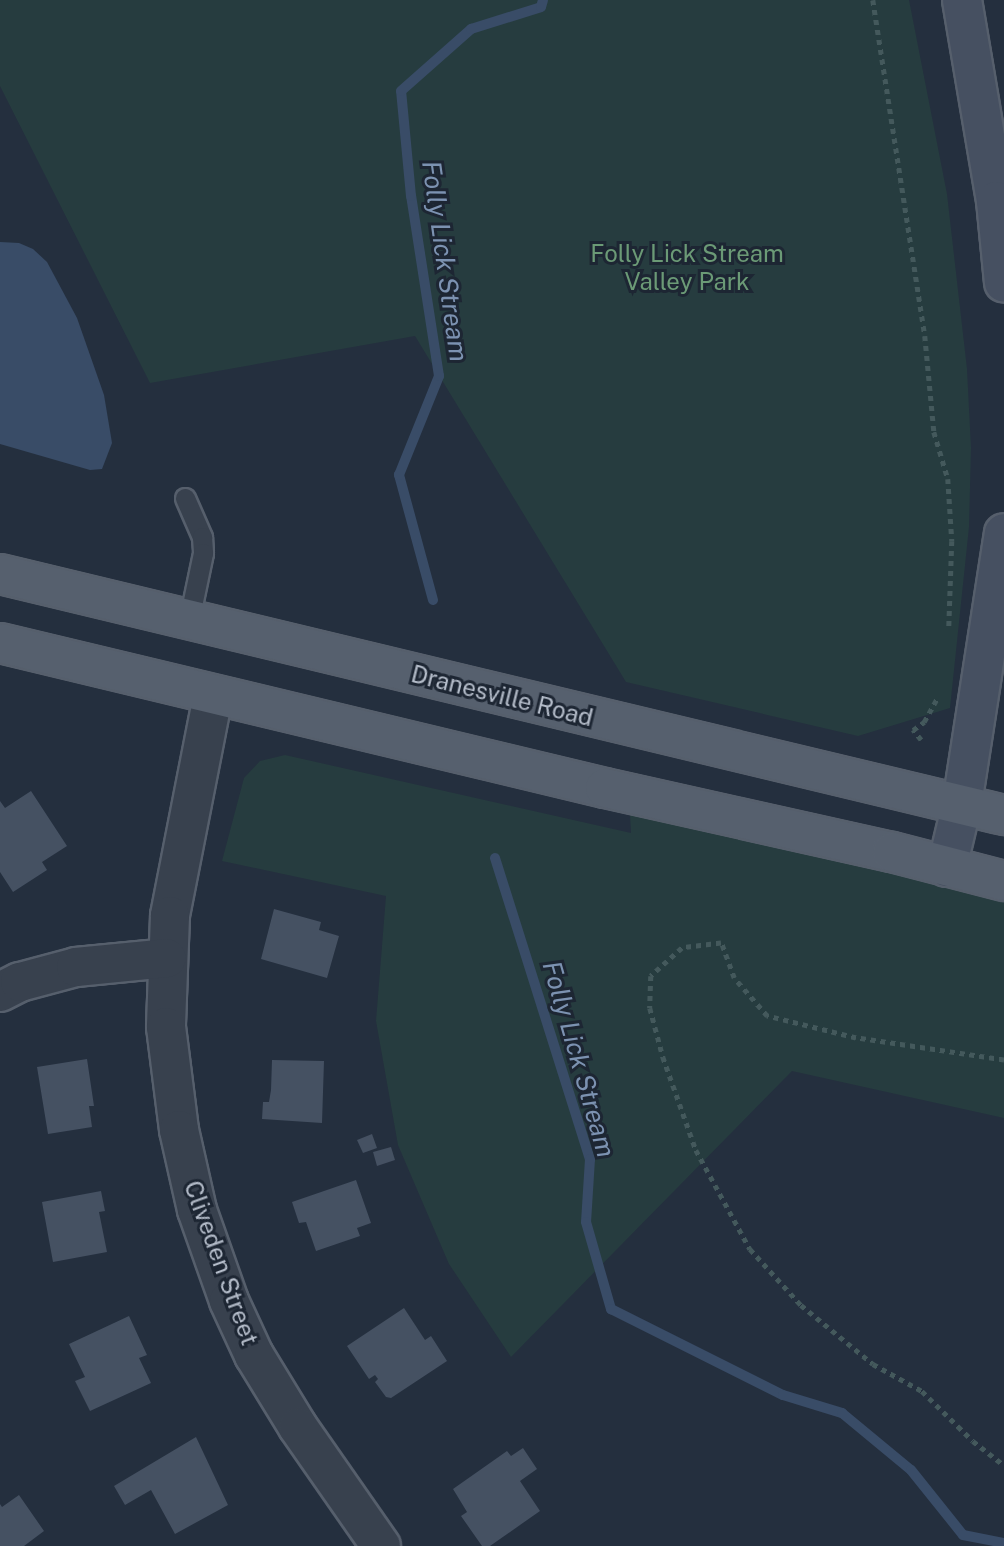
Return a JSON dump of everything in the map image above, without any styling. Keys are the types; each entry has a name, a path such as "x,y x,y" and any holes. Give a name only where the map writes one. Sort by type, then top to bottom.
{"main road":[{"name":"Dranesville Road","path":"0,574 1004,815"},
{"path":"0,643 213,696 1004,881"}],"street":[{"path":"962,0 996,201 1004,283"},
{"path":"947,867 962,804 1004,533"},
{"name":"Cliveden Street","path":"213,696 170,916 166,1027 179,1130 197,1210 229,1301 254,1355 298,1427 381,1546"},
{"path":"0,992 20,982 76,967 167,958"}],"lane":[{"path":"185,498 202,537 203,553 189,620"}],"path":[{"path":"873,0 925,337 934,432 948,479 952,541 948,634"},
{"path":"921,740 913,730 924,722 939,693"},
{"path":"1004,1060 856,1038 767,1016 734,978 721,943 682,948 651,976 650,1008 663,1057 696,1150 750,1249 801,1305 873,1364 922,1391 973,1441 1004,1465"}],"green space":[{"name":"Folly Lick Stream Valley Park","path":"0,0 909,0 947,194 967,369 971,448 969,527 950,708 858,736 626,682 415,336 150,383 0,86"},
{"path":"285,755 631,833 629,794 1004,877 1004,1118 792,1071 511,1357 449,1264 398,1145 376,1021 386,896 222,861 244,778 260,761"}],"water":[{"path":"0,242 19,243 33,249 47,262 77,318 104,395 112,443 102,469 90,470 0,444"}],"building":[{"path":"31,791 67,846 42,862 47,870 13,892 0,872 0,801 5,808"},
{"path":"274,909 321,922 319,930 339,936 327,978 261,959"},
{"path":"87,1059 94,1106 89,1106 92,1127 48,1134 37,1067"},
{"path":"272,1060 324,1061 322,1123 262,1119 263,1102 269,1102"},
{"path":"372,1134 377,1148 363,1153 357,1140"},
{"path":"391,1147 395,1160 377,1166 373,1152"},
{"path":"356,1180 371,1223 357,1228 360,1236 316,1251 306,1222 299,1223 292,1202"},
{"path":"101,1191 105,1211 99,1212 107,1252 53,1262 42,1202"},
{"path":"404,1308 425,1340 431,1336 447,1361 391,1398 386,1397 375,1382 378,1379 375,1375 369,1379 347,1346"},
{"path":"129,1316 147,1355 139,1358 151,1383 90,1411 75,1381 85,1377 69,1344"},
{"path":"196,1437 228,1505 175,1534 151,1490 125,1505 114,1486"},
{"path":"523,1448 537,1469 520,1481 540,1511 490,1546 482,1546 461,1516 467,1512 453,1489 507,1451 511,1456"},
{"path":"19,1495 44,1531 24,1546 0,1546 0,1504 2,1507"}],"waterway":[{"name":"Folly Lick Stream","path":"433,600 399,475 439,376 411,196 401,91 471,29 541,7 543,0"},
{"name":"Folly Lick Stream","path":"495,858 590,1159 586,1222 611,1309 783,1395 842,1413 911,1470 963,1535 1004,1543"}]}
